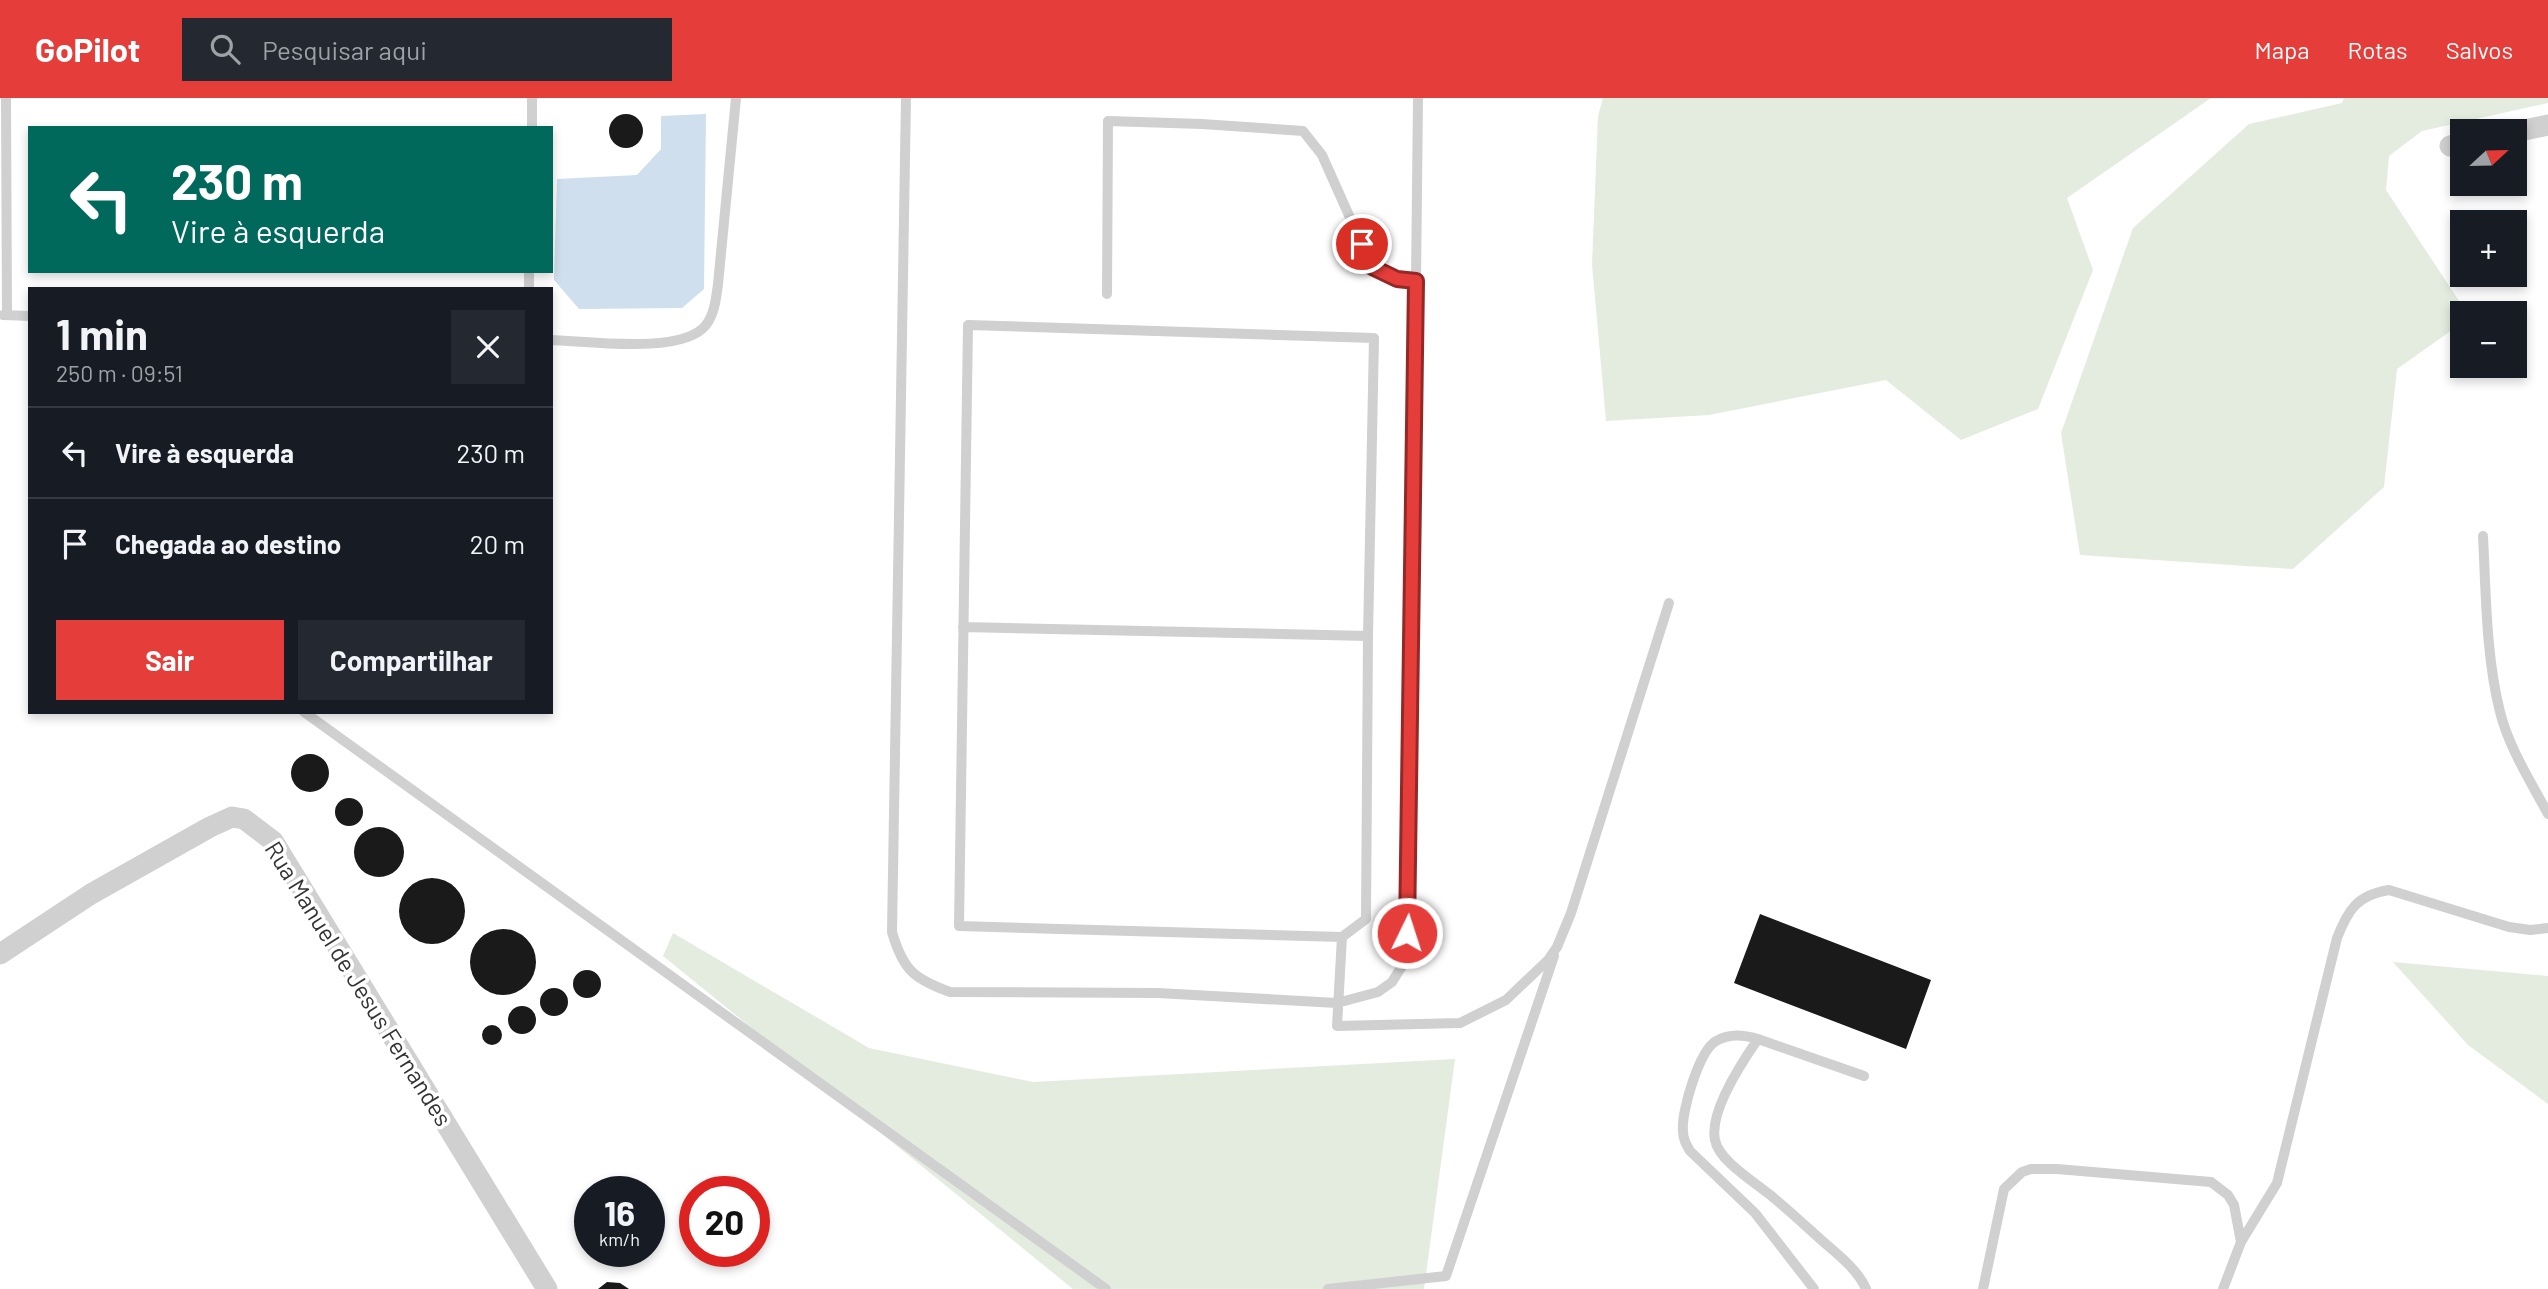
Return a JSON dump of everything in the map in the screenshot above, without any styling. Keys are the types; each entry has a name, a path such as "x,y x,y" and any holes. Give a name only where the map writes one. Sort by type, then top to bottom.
{"street":[{"path":"2527,129 2548,125"},
{"name":"Rua Manuel de Jesus Fernandes","path":"0,954 92,894 210,827 232,817 244,819 273,841 547,1289"}],"lane":[{"path":"6,98 3,315 28,316"},
{"path":"532,98 532,126"},
{"path":"553,340 663,344 688,338 704,327 713,312 718,284 736,98"},
{"path":"906,98 892,932 899,955 909,971 926,983 950,992 1158,993 1337,1003 1378,992 1392,982 1402,966 1409,919 1418,98"},
{"path":"1107,294 1108,121 1303,131 1322,155 1372,267 1397,279 1416,281"},
{"path":"968,325 1374,338 1366,919 1342,937 959,926 963,627 968,325"},
{"path":"2483,536 2493,677 2500,715 2548,814"},
{"path":"1328,1289 1446,1276 1557,947 1572,913 1669,603"},
{"path":"963,627 1368,636"},
{"path":"307,714 1106,1289"},
{"path":"2222,1289 2241,1242 2277,1183 2337,938 2344,919 2357,903 2371,893 2389,890 2509,927 2530,930 2548,928"},
{"path":"1342,937 1337,1026 1460,1023 1506,1000 1548,960 1557,947"},
{"path":"1814,1289 1755,1213 1690,1151 1684,1140 1683,1119 1702,1057 1709,1046 1730,1036 1743,1035 1758,1039 1864,1076"},
{"path":"1758,1039 1728,1087 1713,1128 1715,1142 1719,1151 1844,1260 1866,1289"},
{"path":"1983,1289 2004,1189 2013,1178 2031,1169 2211,1182 2228,1195 2234,1205 2241,1242"},
{"path":"1755,1213 1775,1198"}],"shaded area":[{"path":"1603,98 2211,98 2067,198 2093,270 2038,409 1961,440 1886,380 1709,415 1606,421 1592,264 1598,116"},
{"path":"2344,98 2548,98 2548,103 2476,119 2450,119 2450,125 2422,131 2389,156 2386,190 2459,301 2450,301 2450,331 2397,369 2384,487 2293,569 2080,555 2061,433 2133,228 2249,124 2342,103"},
{"path":"673,933 869,1048 1033,1082 1455,1059 1424,1289 1073,1289 663,956"},
{"path":"2393,962 2548,976 2548,1104 2468,1045"}],"water":[{"path":"706,114 704,289 682,308 579,309 554,280 557,179 637,175 661,149 661,116"}],"building":[{"path":"626,114 638,119 643,131 638,143 626,148 614,143 609,131 614,119"},
{"path":"310,754 323,760 329,773 323,786 310,792 297,786 291,773 297,760"},
{"path":"349,798 359,802 363,812 359,822 349,826 339,822 335,812 339,802"},
{"path":"379,827 397,834 404,852 397,870 379,877 361,870 354,852 361,834"},
{"path":"425,878 439,878 451,883 460,892 465,911 463,924 456,935 439,944 425,944 413,939 404,930 399,918 399,904 404,892 413,883"},
{"path":"1760,914 1931,980 1906,1049 1734,983"},
{"path":"497,929 509,929 527,938 534,949 534,975 527,986 516,993 497,995 484,990 475,981 470,968 470,956 475,943 484,934"},
{"path":"587,970 597,974 601,984 597,994 587,998 577,994 573,984 577,974"},
{"path":"554,988 564,992 568,1002 564,1012 554,1016 544,1012 540,1002 544,992"},
{"path":"522,1006 532,1010 536,1020 532,1030 522,1034 512,1030 508,1020 512,1010"},
{"path":"488,1025 496,1025 502,1035 496,1045 488,1045 482,1039 482,1031"},
{"path":"607,1282 620,1283 629,1289 598,1289"}],"route":[{"path":"1362,244 1372,267 1397,279 1416,281 1407,933"}]}
